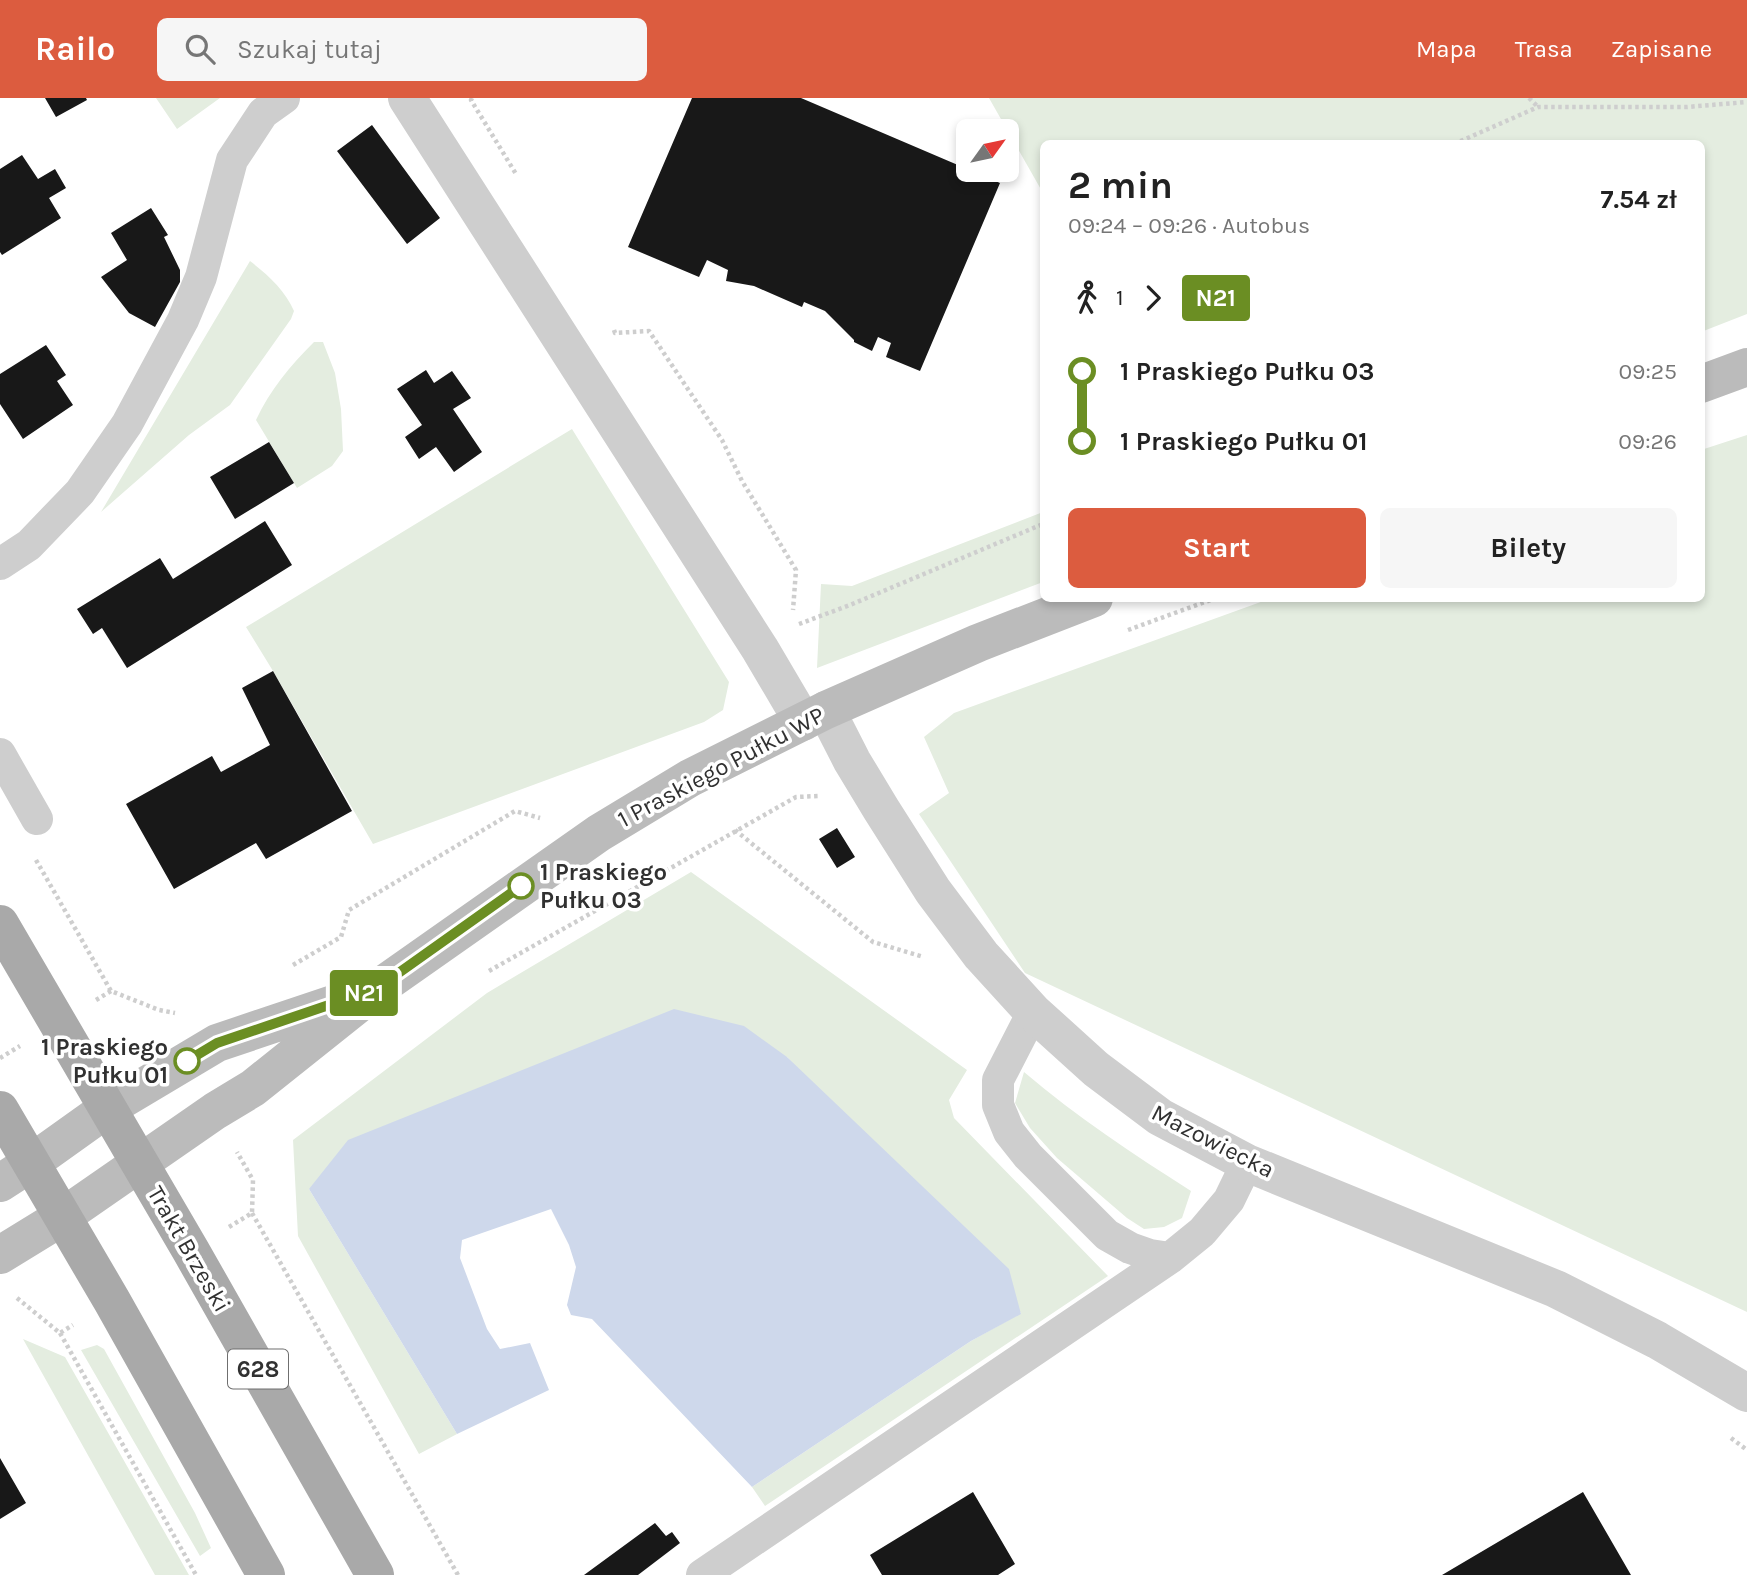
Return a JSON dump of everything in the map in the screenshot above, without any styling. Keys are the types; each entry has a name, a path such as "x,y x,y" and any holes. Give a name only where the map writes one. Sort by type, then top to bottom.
{"main road":[{"name":"Trakt Brzeski","path":"0,924 191,1251 375,1575"},
{"path":"0,1110 15,1173 62,1217 266,1575"}],"street":[{"name":"Mazowiecka","path":"407,98 760,649 859,773 933,891 981,955 1033,1012 1096,1069 1160,1117 1247,1163 1556,1289 1657,1340 1747,1392"},
{"path":"1705,383 1747,367"},
{"name":"1 Praskiego Pułku WP","path":"0,1255 62,1217 215,1111 253,1088 376,989 599,833 690,779 815,716 978,643 1084,602"},
{"name":"1 Praskiego Pułku WP","path":"15,1173 108,1108 217,1043 376,989"}],"lane":[{"path":"0,564 29,545 80,492 127,424 183,320 201,277 232,160 263,113 284,98"},
{"path":"0,754 37,819"},
{"path":"1033,1012 998,1080 998,1105 1009,1132 1028,1156 1107,1235 1130,1248 1170,1258"},
{"path":"702,1575 1170,1258 1202,1232 1229,1200 1247,1163"}],"path":[{"path":"472,98 522,184"},
{"path":"1529,98 1538,107"},
{"path":"1462,140 1538,107 1686,107 1747,102"},
{"path":"608,322 615,333 649,331 722,440 742,481 796,570 791,626"},
{"path":"760,649 791,626 850,605 1040,525"},
{"path":"486,973 796,797 817,795 827,800"},
{"path":"293,965 341,937 349,910 515,811 545,820"},
{"path":"37,819 19,829 111,991 159,1010 180,1013"},
{"path":"735,830 873,942 935,961"},
{"path":"252,1213 458,1575"},
{"path":"60,1333 196,1575"}],"shaded area":[{"path":"156,98 220,98 177,129"},
{"path":"989,98 1747,98 1747,314 1705,330 1705,140 1040,140 1040,188 1019,151 1019,119 1001,119"},
{"path":"250,261 286,296 294,311 291,319 230,405 189,435 101,512"},
{"path":"314,342 323,342 335,373 341,409 343,451 332,466 297,488 256,420 281,379"},
{"path":"572,429 729,682 723,710 704,722 373,844 246,627"},
{"path":"1747,435 1747,1312 1025,973 919,814 949,793 924,737 954,713 1261,602 1705,602 1705,449"},
{"path":"1040,513 1040,583 817,668 821,584 852,586"},
{"path":"691,872 967,1070 949,1100 954,1118 1108,1276 765,1506 752,1487 971,1341 1021,1313 787,1057 309,1189 457,1434 419,1454 298,1236 293,1140 487,993"},
{"path":"1024,1072 1106,1134 1191,1191 1182,1218 1164,1227 1144,1229 1127,1218 1057,1158 1030,1128 1015,1103"},
{"path":"23,1339 65,1357 189,1575 155,1575"},
{"path":"97,1345 104,1349 195,1513 211,1548 200,1556 81,1350"}],"water":[{"path":"674,1009 744,1026 787,1057 1009,1269 1021,1314 971,1341 752,1487 592,1319 571,1315 567,1305 576,1267 569,1245 551,1209 462,1240 460,1258 487,1329 500,1349 530,1343 549,1390 457,1434 309,1189 348,1140"}],"building":[{"path":"45,98 86,98 87,100 56,117"},
{"path":"692,98 801,98 956,164 956,182 1000,183 920,371 886,357 891,343 878,337 872,351 854,342 825,311 804,302 802,307 754,286 726,281 728,270 707,260 699,277 628,247"},
{"path":"372,125 440,218 407,244 337,151"},
{"path":"22,155 38,179 55,169 66,188 49,198 61,218 2,255 0,169"},
{"path":"151,208 168,235 164,237 180,270 180,282 155,327 129,313 101,277 127,260 111,233"},
{"path":"46,345 66,375 57,381 73,405 23,439 0,404 0,374"},
{"path":"426,370 434,383 452,371 471,398 453,409 482,452 454,472 436,447 419,459 405,437 422,425 397,389"},
{"path":"269,442 294,483 235,519 210,477"},
{"path":"265,521 292,565 127,668 102,628 93,634 77,609 160,558 173,579"},
{"path":"273,671 352,811 266,859 256,843 174,889 126,804 212,756 221,772 270,745 242,688"},
{"path":"837,828 855,857 837,868 819,839"},
{"path":"0,1458 26,1503 0,1519"},
{"path":"973,1492 1015,1564 998,1575 882,1575 870,1555"},
{"path":"1583,1492 1631,1575 1442,1575 1481,1552"},
{"path":"655,1523 666,1536 672,1532 680,1543 638,1575 584,1575"}],"bus line":[{"name":"N21","path":"187,1061 217,1043 376,989 521,886"}],"place":[{"name":"1 Praskiego Pułku 03","path":"521,886"},
{"name":"1 Praskiego Pułku 01","path":"187,1061"}]}
